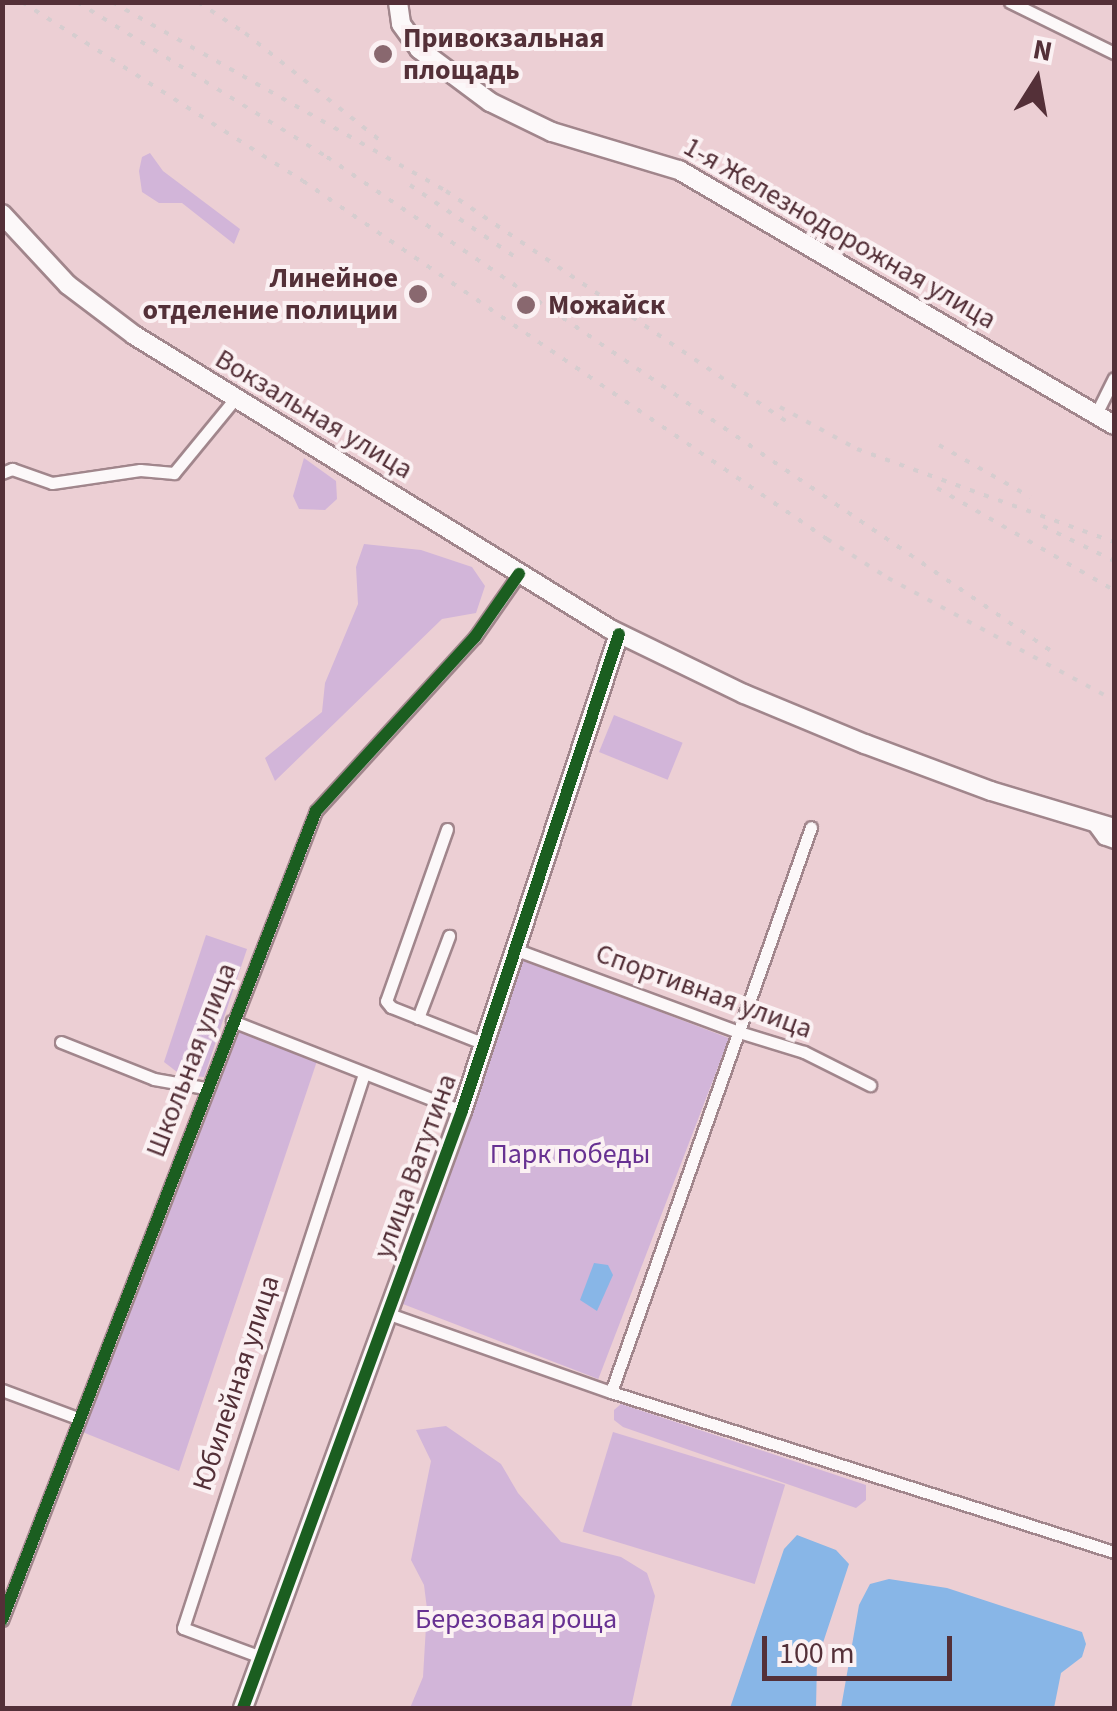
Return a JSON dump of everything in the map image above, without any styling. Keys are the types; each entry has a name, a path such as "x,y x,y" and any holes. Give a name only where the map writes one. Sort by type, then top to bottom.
{"main road":[{"name":"1-я Железнодорожная улица","path":"398,2 402,24 418,49 490,102 552,132 679,170 1114,425"},
{"name":"Вокзальная улица","path":"2,214 85,300 234,400 396,494 620,634 744,694 865,744 992,792 1114,828"},
{"name":"улица Ватутина","path":"243,1708 462,1112 620,634"}],"street":[{"path":"1010,2 1114,53"},
{"path":"1096,414 1114,378"},
{"path":"2,473 12,469 52,484 140,470 174,473 234,400"},
{"name":"Школьная улица","path":"2,1620 205,1088 316,811 475,636 519,574"},
{"path":"1091,822 1103,838 1114,842"},
{"path":"611,1392 812,827"},
{"path":"447,829 386,996 390,1007 485,1044"},
{"path":"418,1018 449,936"},
{"name":"Спортивная улица","path":"517,950 804,1052 870,1086"},
{"path":"232,1020 462,1112"},
{"path":"60,1042 154,1080 205,1088"},
{"name":"Юбилейная улица","path":"261,1657 182,1628 364,1074"},
{"path":"389,1314 611,1392 1114,1552"},
{"path":"2,1390 80,1419"}],"green space":[{"path":"150,153 163,171 240,229 234,244 182,203 159,203 142,192 139,171 142,157"},
{"path":"304,458 336,481 337,499 325,510 299,509 293,496"},
{"path":"364,544 421,550 472,567 485,586 476,613 442,619 275,781 265,758 322,712 325,683 358,604 356,567"},
{"path":"614,715 683,743 668,780 599,752"},
{"path":"206,935 247,949 204,1077 181,1075 164,1062"},
{"name":"Парк победы","path":"520,958 729,1038 598,1379 389,1299"},
{"path":"233,1023 318,1058 179,1471 80,1431"},
{"path":"621,1404 866,1485 866,1500 856,1508 623,1427 614,1420 614,1410"},
{"name":"Березовая роща","path":"446,1426 501,1464 518,1493 561,1542 621,1557 647,1573 655,1596 631,1708 410,1708 423,1677 427,1609 424,1585 411,1560 431,1461 416,1430"},
{"path":"613,1432 785,1485 755,1584 583,1531"}],"water":[{"path":"594,1263 608,1265 613,1275 597,1311 580,1300"},
{"path":"797,1535 836,1550 849,1564 817,1661 816,1708 730,1708 784,1549"},
{"path":"889,1579 947,1588 1082,1632 1086,1644 1082,1657 1061,1673 1054,1708 841,1708 859,1605 870,1584"}],"railway":[{"path":"22,2 303,181 888,578 1114,700"},
{"path":"77,2 327,157 1054,653"},
{"path":"112,2 446,191 790,424"},
{"path":"198,2 245,33 382,142"},
{"path":"410,185 518,259"},
{"path":"780,407 857,449 1114,542"},
{"path":"939,445 1030,497"},
{"path":"937,488 1114,590"},
{"path":"1043,526 1114,561"}],"cycle path":[{"path":"2,1620 316,811 475,637 519,574"},
{"path":"243,1708 462,1111 619,634"}],"place":[{"name":"Привокзальная площадь","path":"383,54"},
{"name":"Линейное отделение полиции","path":"418,294"},
{"name":"Можайск","path":"526,305"}]}
